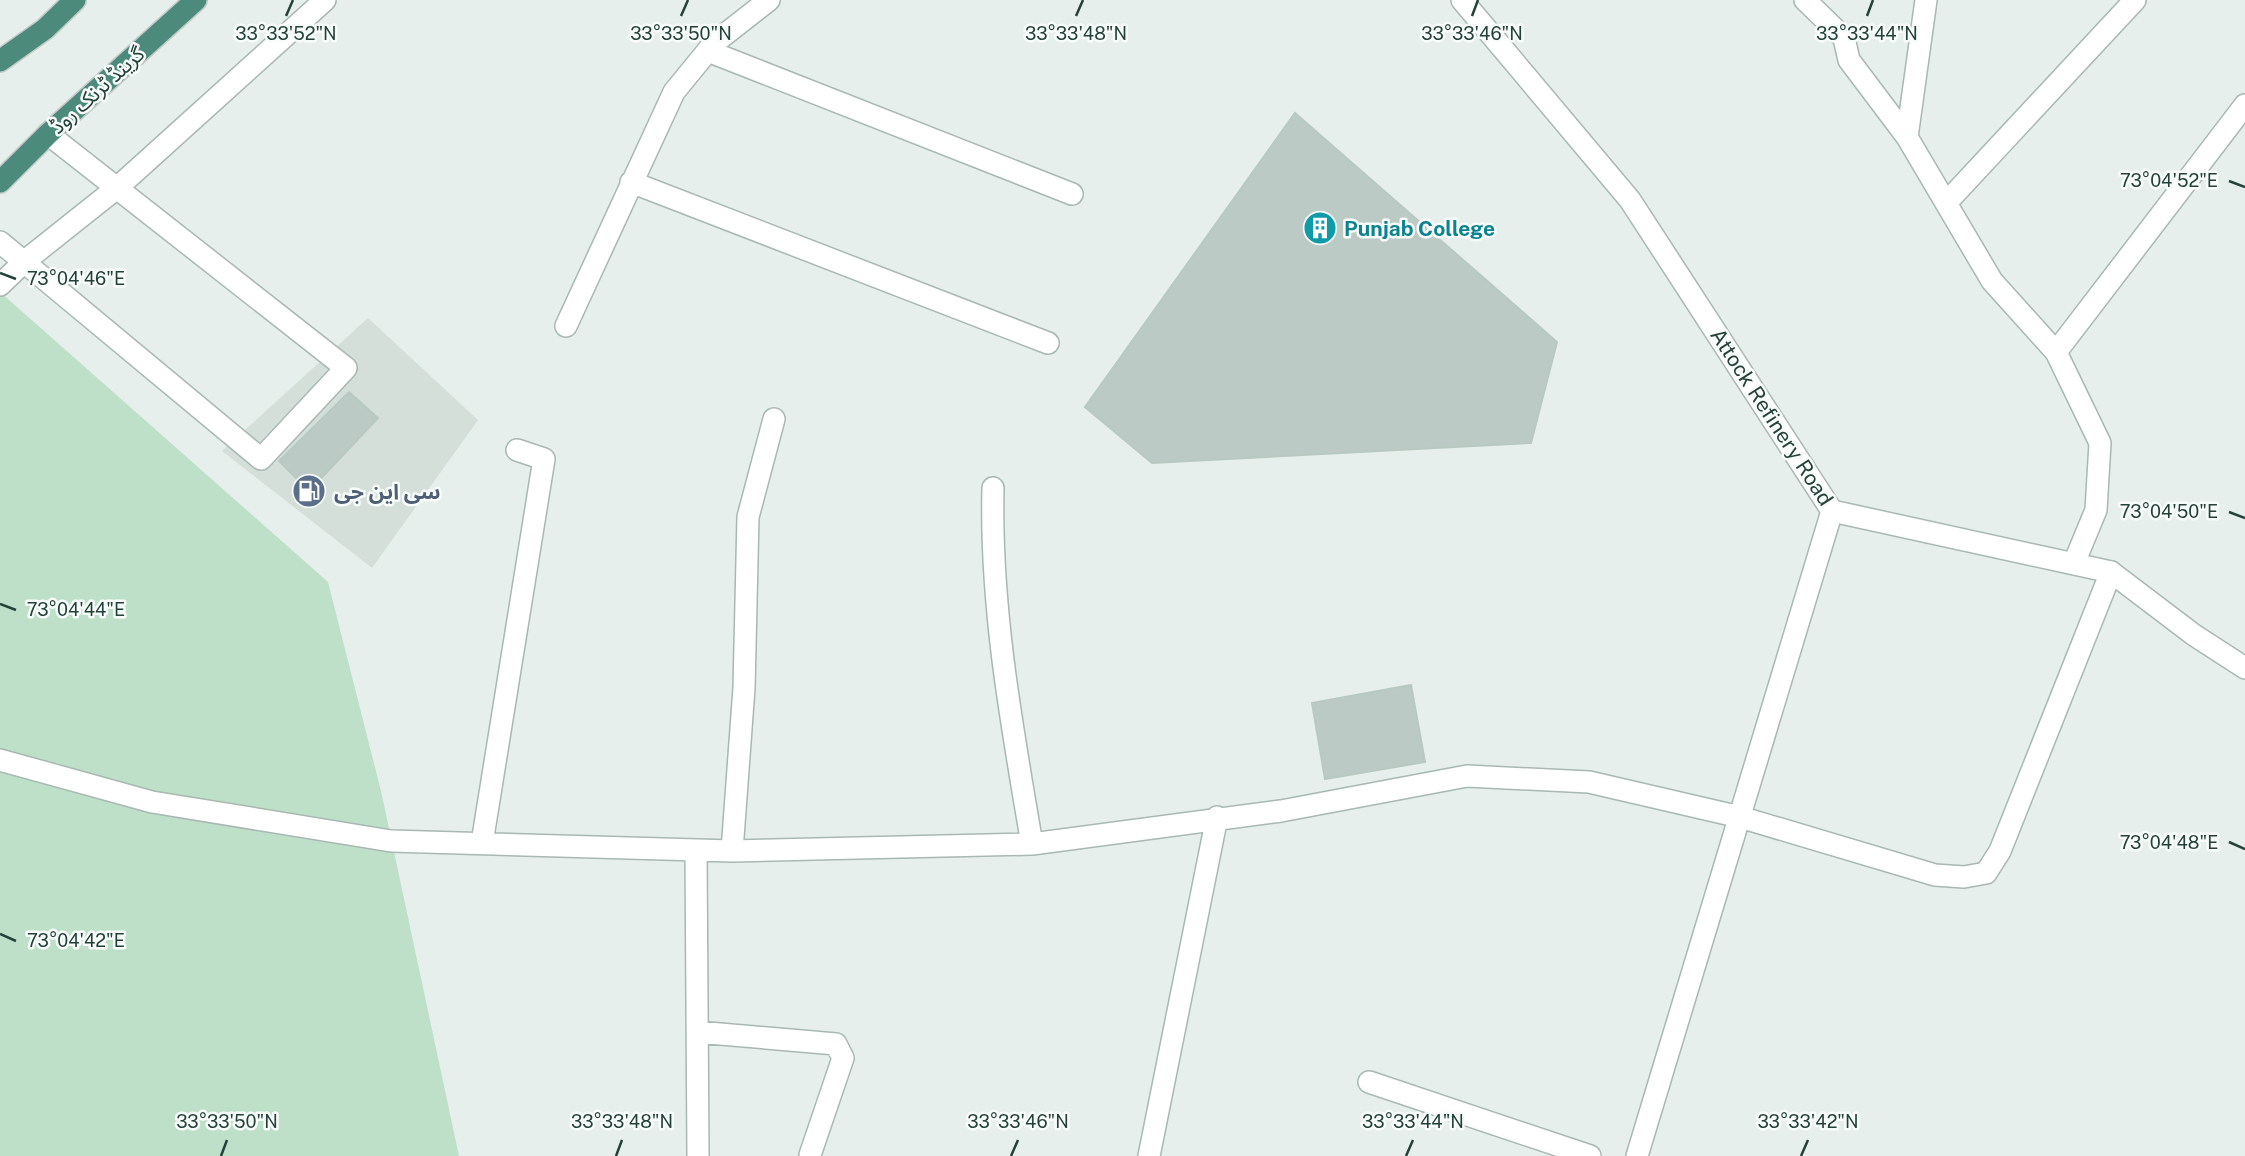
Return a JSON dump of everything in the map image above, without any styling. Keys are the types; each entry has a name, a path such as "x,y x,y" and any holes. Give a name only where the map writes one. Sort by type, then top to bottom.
{"highway":[{"path":"0,61 45,29 75,0"},
{"name":"گرینڈ ٹرنک روڈ","path":"0,182 48,134 197,0"}],"street":[{"path":"0,285 25,261 118,187 325,0"},
{"path":"566,326 674,92 708,51 769,0"},
{"name":"Attock Refinery Road","path":"1462,0 1630,201 1832,511 2111,572 2194,635 2245,668"},
{"path":"1805,0 1844,38 1849,60 1907,137 1992,281 2056,352 2100,443 2096,510 2074,563"},
{"path":"1907,137 1926,0"},
{"path":"1946,203 2136,0"},
{"path":"708,51 1072,194"},
{"path":"2056,352 2245,105"},
{"path":"0,242 261,459 346,368 48,134"},
{"path":"631,182 1048,344"},
{"path":"732,851 744,688 748,517 774,419"},
{"path":"482,843 544,460 517,450"},
{"path":"993,488 992,545 999,615 1012,729 1032,844"},
{"path":"1637,1156 1832,511"},
{"path":"0,760 152,802 391,841 732,851 1032,844 1217,817 1281,811 1466,776 1589,782 1740,817 1935,875 1964,877 1986,873 2000,851 2111,572"},
{"path":"1149,1156 1217,817"},
{"path":"696,850 698,1156"},
{"path":"697,1032 836,1044 844,1058 810,1156"},
{"path":"1369,1082 1590,1156"}],"shaded area":[{"path":"368,318 478,420 372,568 222,451"}],"green space":[{"path":"0,292 328,582 381,791 459,1156 0,1156"}],"building":[{"name":"Punjab College","path":"1295,113 1557,342 1531,443 1152,463 1085,407"},
{"path":"349,392 378,418 309,491 279,461"},
{"path":"1411,685 1425,762 1325,779 1312,703"}],"place":[{"name":"Punjab College","path":"1320,228"},
{"name":"سی این جی","path":"309,491"}]}
